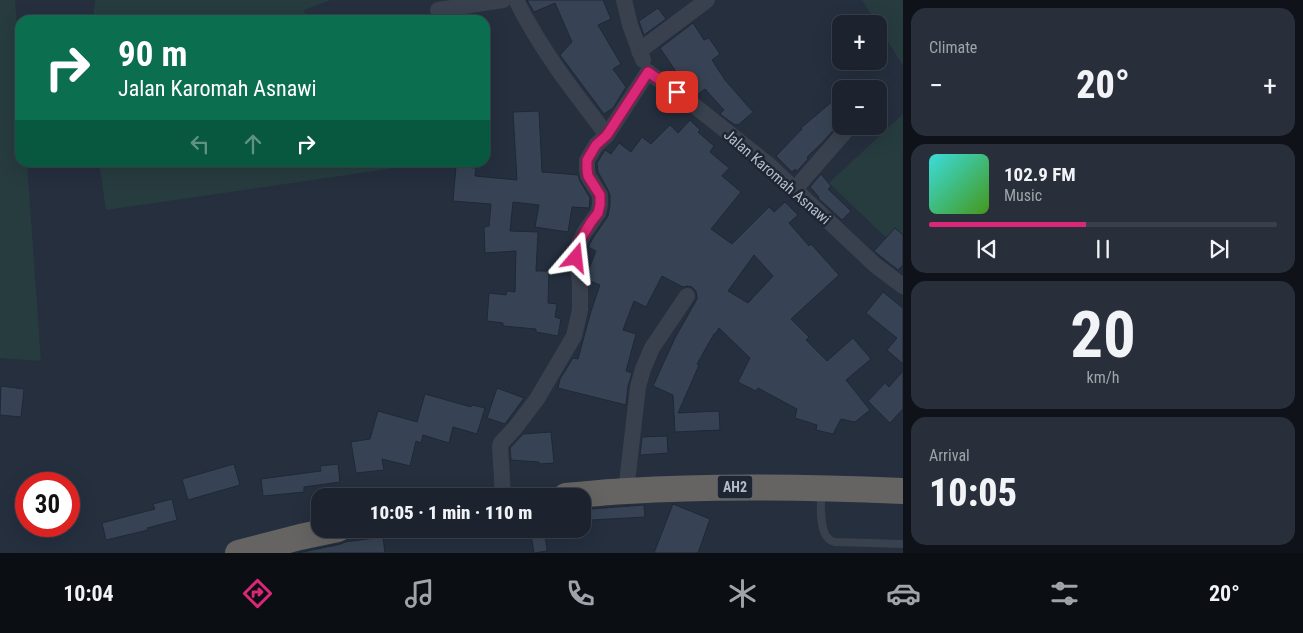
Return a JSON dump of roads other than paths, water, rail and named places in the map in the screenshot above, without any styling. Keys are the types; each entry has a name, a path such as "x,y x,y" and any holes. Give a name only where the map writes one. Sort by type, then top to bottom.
{"highway":[{"name":"AH2","path":"591,494 682,488 751,487 903,491"},
{"path":"238,553 311,535"}],"street":[{"path":"438,10 503,0"},
{"path":"516,0 543,49 607,135"},
{"path":"503,488 501,443 538,399 574,336 580,310 580,283 576,250 584,233 598,213 600,205 600,195 588,176 587,160 596,145 607,135 648,72 630,25 624,0"},
{"path":"639,51 707,0"},
{"name":"Jalan Karomah Asnawi","path":"648,72 691,103 769,165 874,264 903,286"},
{"path":"795,189 842,135"},
{"path":"626,491 638,387 643,369 652,348 687,296"}],"lane":[{"path":"820,488 822,528 829,540 835,542 903,544"}]}
